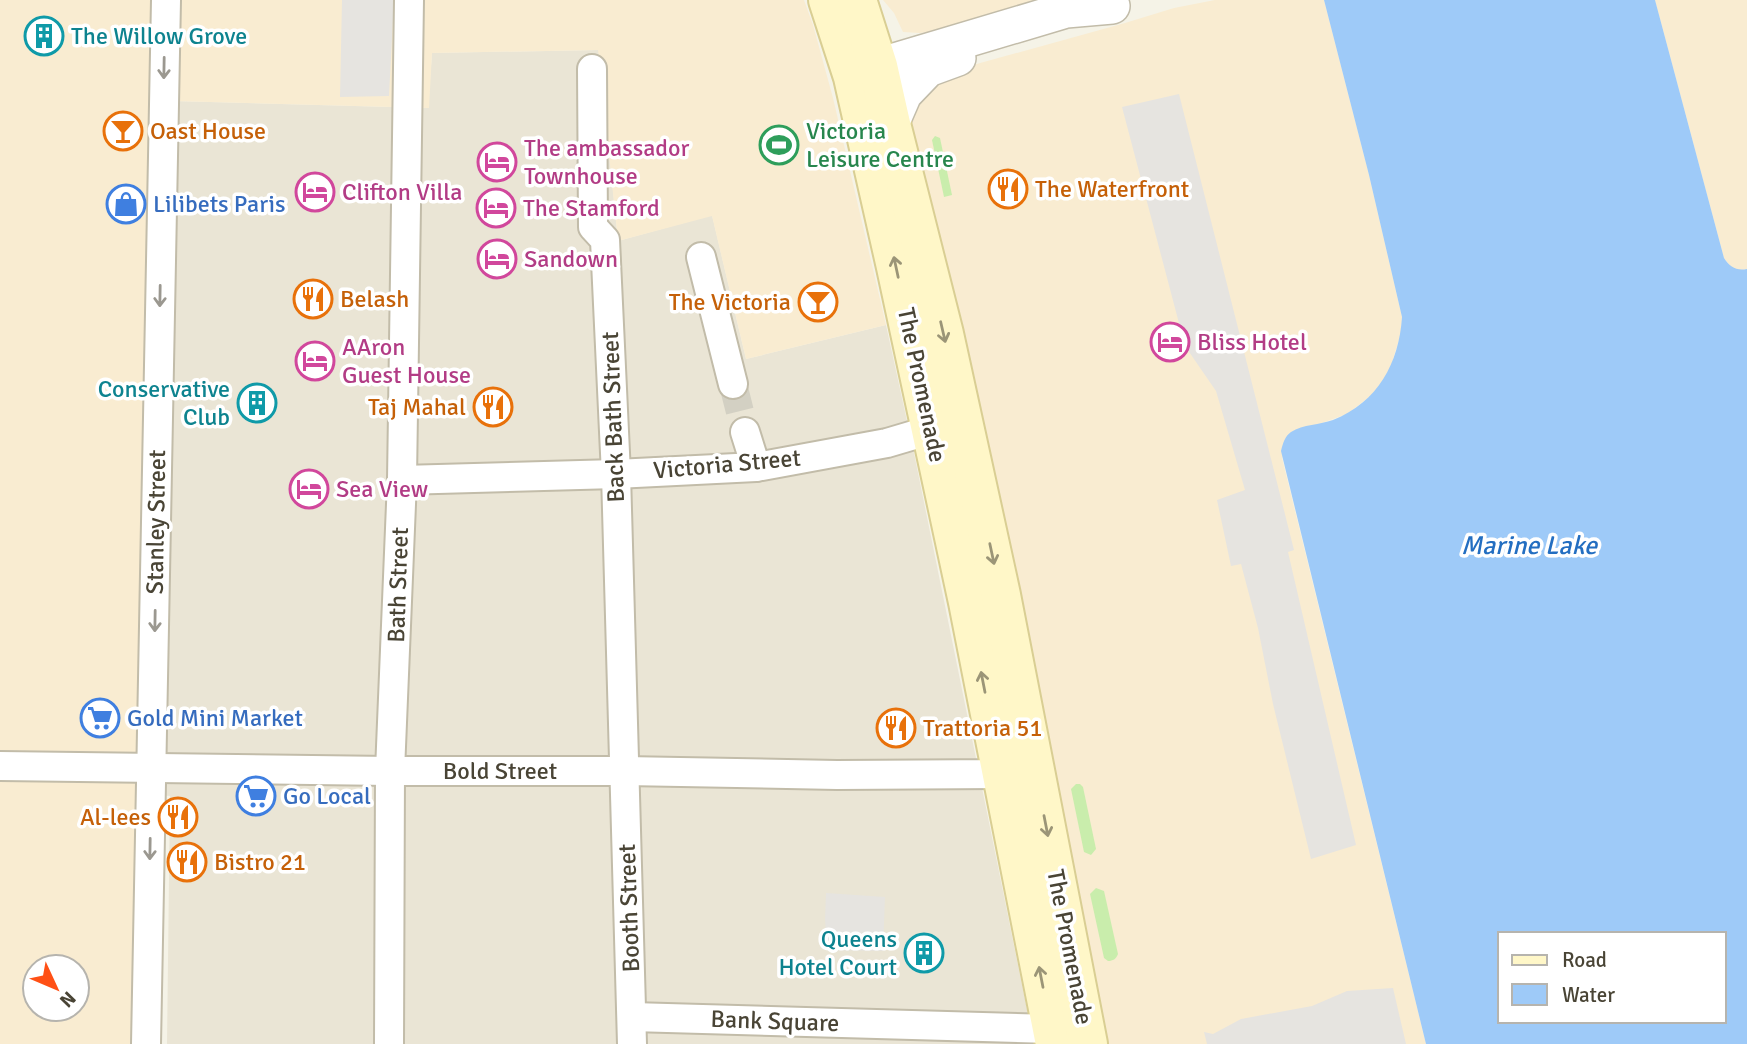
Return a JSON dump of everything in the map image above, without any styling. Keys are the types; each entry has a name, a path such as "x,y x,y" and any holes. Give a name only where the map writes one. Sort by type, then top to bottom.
{"main road":[{"name":"The Promenade","path":"828,0 860,47 891,124 941,322 945,420"},
{"name":"The Promenade","path":"860,47 896,267 945,420 985,598 1070,1034"}],"street":[{"name":"Stanley Street","path":"146,1044 166,0"},
{"name":"Bath Street","path":"389,1044 390,771 402,480 410,0"},
{"path":"860,47 887,40 921,39 1054,0"},
{"path":"860,47 1066,10 1120,3"},
{"path":"891,124 904,94 928,69 1120,3"},
{"name":"Back Bath Street","path":"592,69 593,228 605,240 616,474 625,771"},
{"path":"701,257 733,384"},
{"name":"Victoria Street","path":"402,480 755,467 887,443 945,420"},
{"path":"745,432 755,467"},
{"name":"Bold Street","path":"0,766 837,775 1018,771"},
{"name":"Booth Street","path":"625,771 632,1030"},
{"name":"Bank Square","path":"632,1030 1070,1034"}],"shaded area":[{"path":"0,0 804,0 833,98 886,325 746,359 712,216 618,241 598,50 432,53 429,108 173,101 148,1044 0,1044"},
{"path":"342,0 394,0 389,96 340,97"},
{"path":"883,0 1054,0 951,29 920,33 903,32 894,13"},
{"path":"1215,0 1324,0 1402,317 1401,333 1391,366 1373,394 1347,414 1300,428 1282,458 1426,1044 1107,1044 909,138 912,97 937,75 1174,8"},
{"path":"1655,0 1747,0 1747,269 1732,268 1724,258"},
{"path":"599,50 618,241 712,215 746,359 886,325 1034,1044 167,1044 170,796 160,795 173,101 428,108 432,53"},
{"path":"1179,94 1294,550 1288,552 1356,845 1311,859 1273,704 1258,628 1241,564 1231,566 1217,500 1245,490 1216,391 1185,346 1122,107"},
{"path":"826,893 885,897 883,951 827,950"},
{"path":"1393,988 1406,1044 1207,1044 1204,1032 1213,1034 1241,1019 1312,1006 1347,991"}],"green space":[{"path":"935,136 940,138 952,195 944,197 932,140"},
{"path":"1076,784 1083,787 1096,849 1091,855 1084,852 1071,789"},
{"path":"1096,888 1104,891 1118,954 1111,961 1104,958 1090,894"}],"water":[{"name":"Marine Lake","path":"1324,0 1655,0 1724,258 1734,268 1747,269 1747,1044 1426,1044 1281,451 1291,432 1333,420 1349,412 1374,392 1391,365 1402,317"}],"tunnel":[{"path":"733,384 745,432"}],"place":[{"name":"The Willow Grove","path":"44,36"},
{"name":"Oast House","path":"123,131"},
{"name":"Victoria Leisure Centre","path":"779,145"},
{"name":"The ambassador Townhouse","path":"497,162"},
{"name":"The Waterfront","path":"1008,189"},
{"name":"Clifton Villa","path":"315,192"},
{"name":"Lilibets Paris","path":"126,204"},
{"name":"The Stamford","path":"496,208"},
{"name":"Sandown","path":"497,259"},
{"name":"Belash","path":"313,299"},
{"name":"The Victoria","path":"818,302"},
{"name":"Bliss Hotel","path":"1170,342"},
{"name":"AAron Guest House","path":"315,361"},
{"name":"Conservative Club","path":"257,403"},
{"name":"Taj Mahal","path":"493,407"},
{"name":"Sea View","path":"309,489"},
{"name":"Gold Mini Market","path":"100,718"},
{"name":"Trattoria 51","path":"896,728"},
{"name":"Go Local","path":"256,796"},
{"name":"Al-lees","path":"178,817"},
{"name":"Bistro 21","path":"187,862"},
{"name":"Queens Hotel Court","path":"924,953"}]}
